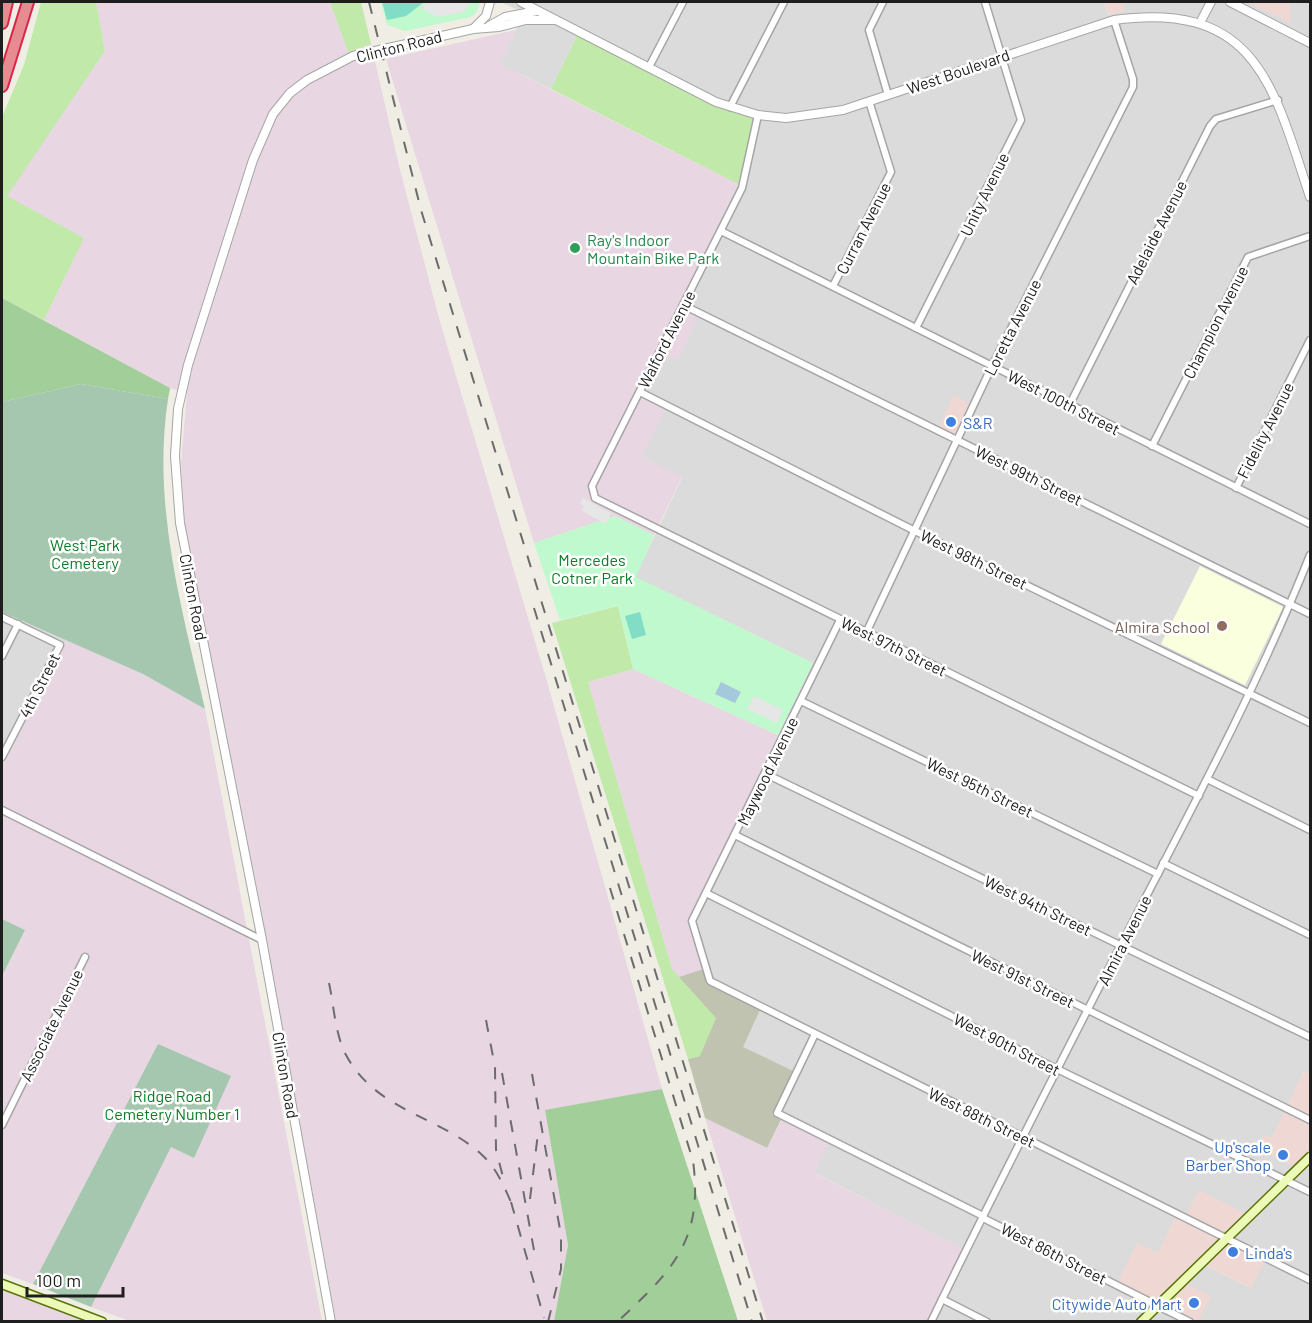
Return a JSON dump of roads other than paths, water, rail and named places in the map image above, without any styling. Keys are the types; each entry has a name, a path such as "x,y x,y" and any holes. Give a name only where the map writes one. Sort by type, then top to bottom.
{"highway":[{"path":"2,23 7,2"},
{"path":"2,86 28,2"}],"main road":[{"path":"1141,1322 1311,1157"},
{"path":"2,1284 102,1322"}],"street":[{"path":"472,29 486,16 490,2"},
{"name":"West Boulevard","path":"521,2 730,107 758,116 786,118 814,116 869,101 1114,20 1138,15 1173,14 1202,19 1223,31 1249,54 1267,76 1278,100 1311,197"},
{"path":"649,67 683,2"},
{"path":"730,107 784,2"},
{"path":"883,2 869,30 888,95"},
{"name":"Unity Avenue","path":"916,328 1021,120 985,2"},
{"path":"1202,19 1211,2"},
{"path":"1230,2 1311,43"},
{"name":"Clinton Road","path":"526,16 539,11"},
{"name":"Clinton Road","path":"331,1322 262,940 180,524 175,456 181,398 190,358 255,154 273,114 290,93 307,80 353,56 486,27 505,17 526,16 555,20"},
{"name":"Loretta Avenue","path":"866,633 992,366 1133,87 1133,79 1114,20"},
{"name":"Adelaide Avenue","path":"1070,404 1210,126 1215,119 1278,100"},
{"name":"Curran Avenue","path":"833,286 891,172 869,101"},
{"name":"Walford Avenue","path":"592,493 592,486 742,188 758,116"},
{"name":"West 100th Street","path":"721,231 1311,524"},
{"name":"Champion Avenue","path":"1152,446 1248,257 1311,236"},
{"name":"West 99th Street","path":"683,305 1311,614"},
{"name":"Fidelity Avenue","path":"1236,488 1311,340"},
{"name":"West 98th Street","path":"640,392 913,530 1311,723"},
{"name":"West 97th Street","path":"592,493 595,498 1199,796"},
{"name":"Almira Avenue","path":"931,1322 1057,1069 1199,796 1291,604 1311,555"},
{"path":"2,617 18,624 2,656"},
{"name":"Maywood Avenue","path":"692,921 840,620"},
{"name":"4th Street","path":"2,757 60,645 18,624"},
{"name":"West 95th Street","path":"801,701 1158,874"},
{"name":"West 94th Street","path":"766,774 1311,1037"},
{"path":"1207,779 1311,830"},
{"path":"2,810 262,940"},
{"name":"West 91st Street","path":"735,835 1311,1120"},
{"path":"1163,863 1311,935"},
{"name":"West 90th Street","path":"706,893 1057,1069 1311,1192"},
{"name":"West 88th Street","path":"692,921 710,981 1311,1280"},
{"name":"Associate Avenue","path":"2,1125 85,957"},
{"name":"West 86th Street","path":"815,1034 777,1113 1190,1322"},
{"path":"942,1299 987,1322"}],"water":[{"path":"721,682 741,692 735,703 715,694"}],"railway":[{"path":"369,2 421,210 763,1322"},
{"path":"534,608 752,1322"},
{"path":"610,888 693,1161 695,1189 688,1234 679,1253 653,1287 617,1322"},
{"path":"329,983 339,1038 346,1055 359,1074 391,1101 446,1130 481,1154 497,1173 514,1209"},
{"path":"486,1020 495,1067 496,1150 503,1177"},
{"path":"502,1073 535,1256"},
{"path":"532,1074 561,1235 561,1269 548,1322"},
{"path":"530,1199 538,1133"},
{"path":"511,1202 544,1318"}],"place":[{"name":"Ray's Indoor Mountain Bike Park","path":"575,248"},
{"name":"S&R","path":"951,422"},
{"name":"Almira School","path":"1222,626"},
{"name":"Up'scale Barber Shop","path":"1283,1155"},
{"name":"Linda's","path":"1233,1252"},
{"name":"Citywide Auto Mart","path":"1194,1303"}],"park label":[{"name":"West Park Cemetery","path":"85,553"},
{"name":"Mercedes Cotner Park","path":"592,568"},
{"name":"Ridge Road Cemetery Number 1","path":"172,1104"}]}
